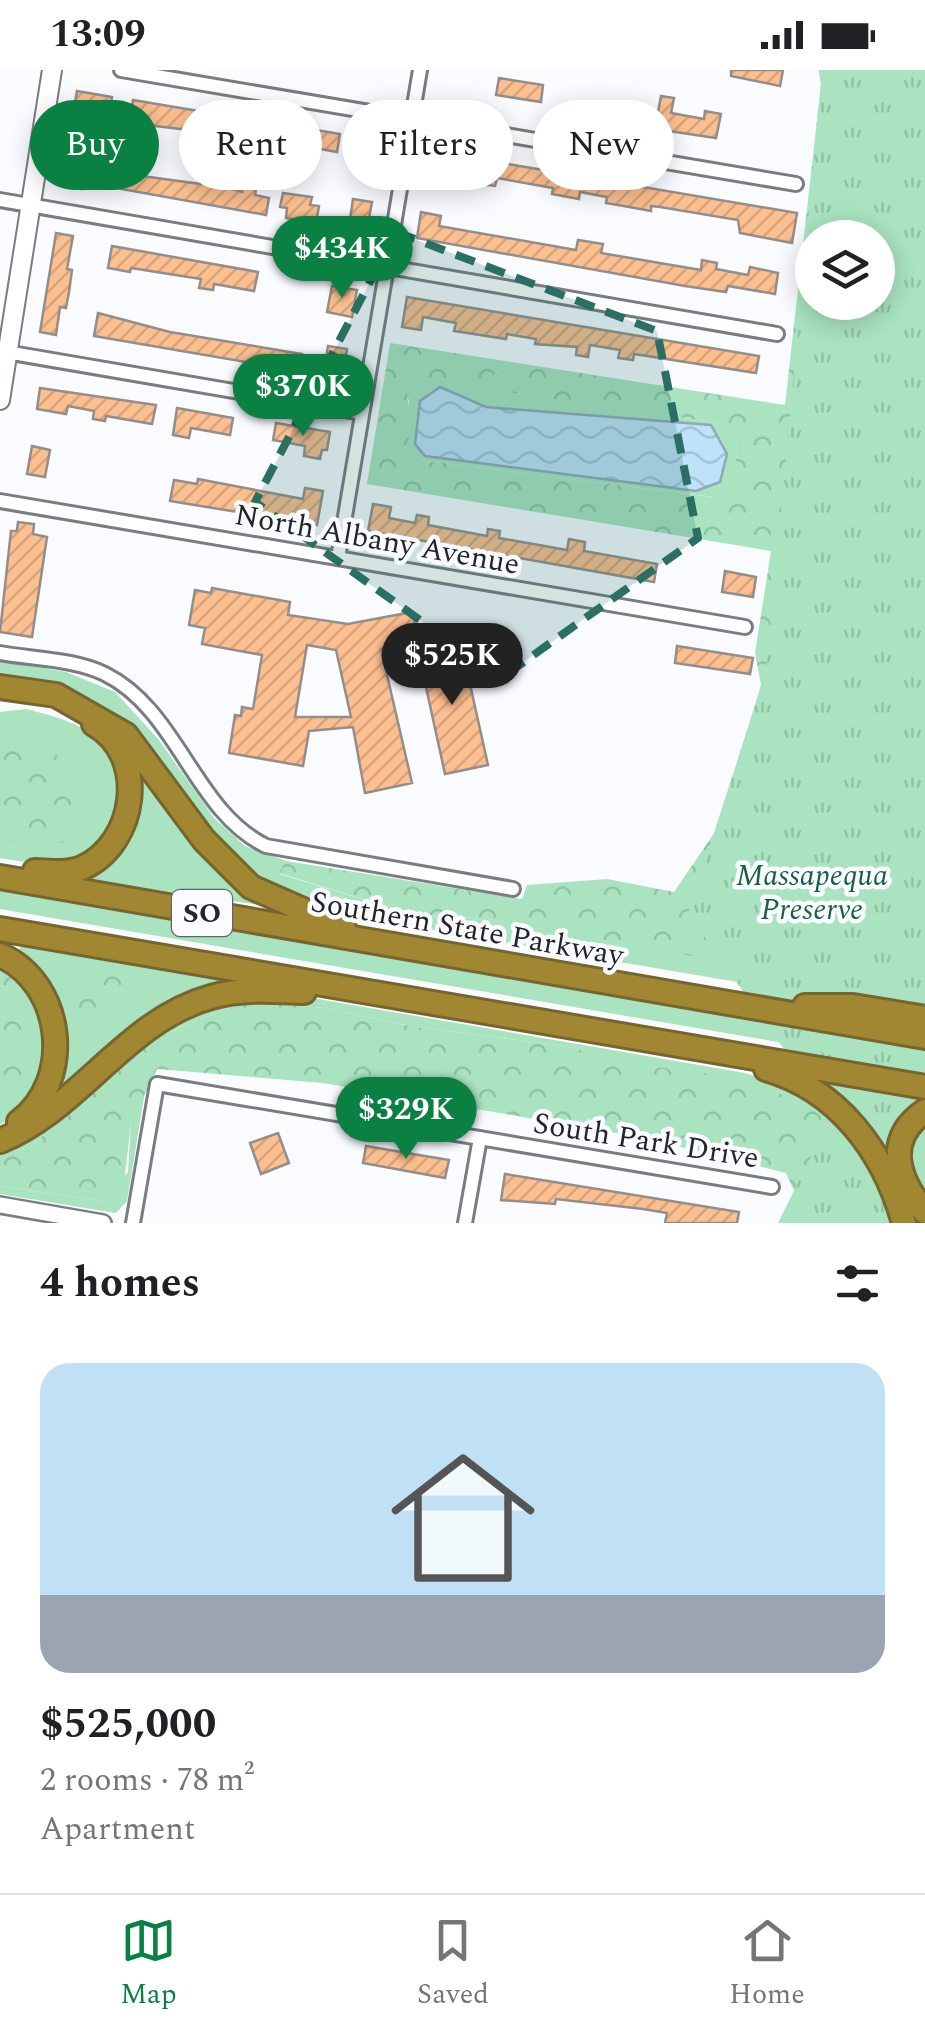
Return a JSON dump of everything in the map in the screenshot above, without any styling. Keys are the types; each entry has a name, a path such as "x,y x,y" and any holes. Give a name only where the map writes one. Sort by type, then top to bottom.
{"highway":[{"path":"0,687 56,695 86,708 126,735 204,840 251,888 274,901 404,950"},
{"path":"0,702 57,707 101,728 127,770 131,797 126,820 111,845 82,868 59,872 0,869"},
{"name":"Southern State Parkway","path":"0,877 925,1038"},
{"name":"SO","path":"0,929 925,1087"},
{"path":"0,955 19,963 35,983 48,1008 56,1054 52,1078 38,1104 0,1137"},
{"path":"0,1137 50,1114 130,1041 192,1003 256,990 389,994"},
{"path":"726,1004 853,1006 925,1018"},
{"path":"568,1024 760,1067 809,1086 836,1106 862,1135 906,1217"},
{"path":"925,1111 908,1126 897,1153 900,1175 925,1212"}],"main road":[{"path":"0,400 4,352 52,70"}],"street":[{"path":"120,70 342,107"},
{"path":"415,100 420,70"},
{"path":"513,136 796,184"},
{"path":"338,558 400,190"},
{"path":"0,200 777,334"},
{"path":"4,352 362,413"},
{"name":"North Albany Avenue","path":"0,502 745,627"},
{"path":"0,653 92,669 134,694 234,823 266,846 513,888"},
{"name":"South Park Drive","path":"133,1223 156,1084 772,1187"},
{"path":"466,1223 480,1138"},
{"path":"0,1204 103,1223"}],"highlighted area":[{"path":"396,232 657,331 698,538 501,678 255,502"}],"green space":[{"path":"819,70 925,70 835,982 488,919 411,914 279,873 286,861 522,899 527,885 607,879 674,892 717,829 761,685 755,653 771,551 367,484 390,343 785,405 795,316 795,320 895,320 895,220 806,220 821,84","holes":["399,362 429,380 489,383 496,372 504,376 508,392 718,423 735,438 733,469 713,497 426,461 411,454 408,396"]},
{"name":"Massapequa Preserve","path":"819,70 925,70 925,1223 778,1223 831,1116 688,913 766,672 799,320 895,320 895,220 808,220"},
{"path":"397,360 430,380 496,372 504,376 509,392 718,423 735,437 733,469 714,497 426,461 411,454 405,433 409,401"},
{"path":"0,660 66,672 115,692 159,740 214,818 245,846 286,861 280,874 411,914 488,919 835,982 925,1014 362,918 320,905 261,877 226,850 126,722 98,703 71,693 0,679"},
{"path":"26,709 80,727 100,739 118,759 125,788 120,820 103,845 91,853 46,863 0,858 0,712"},
{"path":"0,731 39,742 68,769 80,804 76,823 65,842 28,845 0,839"},
{"path":"128,749 259,899 259,905 76,878 112,854"},
{"path":"0,887 925,1045 925,1067 0,909"},
{"path":"21,945 232,980 234,984 65,1093 57,1089 66,1075 60,1071 45,982 18,953"},
{"path":"0,956 46,1015 49,1063 30,1103 0,1125"},
{"path":"93,965 121,980 128,992 111,1020 81,1030 72,1013 71,966"},
{"path":"0,971 10,976 21,1025 23,1075 0,1095"},
{"path":"289,994 745,1073 782,1085 849,1129 647,1066 559,1045 415,1027 324,1008 247,1001 154,1038 30,1147 0,1154 22,1143 184,1013 239,996"},
{"path":"247,1001 324,1008 415,1027 559,1045 648,1066 752,1080 813,1110 854,1142 796,1195 786,1173 640,1137 323,1083 157,1069 131,1123 123,1192 101,1201 0,1186 0,1154 30,1147 154,1038"},
{"path":"146,1085 127,1201 116,1213 0,1194 0,1186 101,1201 128,1172 131,1123"}],"water":[{"path":"440,387 486,407 711,425 727,454 720,482 696,491 425,456 415,444 420,401"}],"building":[{"path":"731,70 783,70 780,86 731,76"},
{"path":"499,78 543,85 541,100 496,95"},
{"path":"77,91 112,97 112,100 76,100"},
{"path":"159,104 179,108 179,129 159,126"},
{"path":"705,111 721,114 716,138 674,132 674,114 704,119"},
{"path":"322,131 340,134 337,152 322,149"},
{"path":"513,165 533,168 533,184 513,181"},
{"path":"159,178 179,181 179,190 256,190 255,195 269,198 266,215 127,190 159,190"},
{"path":"553,190 662,190 797,213 792,243 740,233 738,220 651,206 651,211 606,203 607,197 580,192 579,199 552,194"},
{"path":"283,193 312,197 310,205 319,206 316,223 286,218 287,208 280,207"},
{"path":"353,199 372,202 367,229 349,226"},
{"path":"421,212 441,216 439,226 576,250 578,240 603,244 601,253 701,270 702,260 717,263 716,269 748,275 750,267 778,273 775,294 728,286 726,292 685,286 417,238"},
{"path":"56,233 73,236 67,269 72,270 69,292 66,308 60,307 56,335 40,332"},
{"path":"112,246 258,272 254,291 214,284 213,290 199,288 201,279 108,268"},
{"path":"332,286 357,290 352,317 327,312"},
{"path":"407,297 759,356 756,373 634,354 633,360 618,358 620,350 590,345 588,357 576,355 577,347 535,344 536,339 507,334 506,339 454,331 456,323 423,317 421,330 402,327"},
{"path":"98,313 170,332 302,354 299,371 94,336"},
{"path":"328,346 347,349 342,376 324,373"},
{"path":"40,388 156,405 152,424 106,416 105,421 93,419 94,411 68,406 66,414 37,409"},
{"path":"177,408 233,418 230,435 191,428 189,438 173,435"},
{"path":"276,423 330,432 327,450 322,450 320,459 304,456 305,446 273,440"},
{"path":"32,446 50,450 45,477 27,474"},
{"path":"198,479 303,499 305,488 323,491 317,525 170,501 174,480 197,484"},
{"path":"373,504 391,507 389,518 415,523 417,515 429,517 428,525 487,536 488,529 500,531 499,538 567,550 569,539 585,542 584,551 657,564 654,582 368,531"},
{"path":"18,522 34,524 33,534 47,537 32,637 0,632 11,531 17,531"},
{"path":"725,571 756,577 753,597 722,592"},
{"path":"212,588 290,602 288,615 348,624 412,612 419,641 381,649 412,783 365,793 353,727 309,731 303,766 229,753 235,715 241,716 242,707 253,709 262,655 202,644 205,628 189,625 195,590 211,593","holes":["307,645 336,650 351,717 295,717"]},
{"path":"461,644 488,765 445,774 424,678 419,679 414,654"},
{"path":"677,646 753,658 750,674 675,663"},
{"path":"278,1133 289,1163 261,1174 250,1143"},
{"path":"366,1146 449,1160 445,1178 363,1163"},
{"path":"505,1174 739,1212 737,1223 665,1223 667,1213 643,1209 556,1199 555,1204 501,1200"}]}
